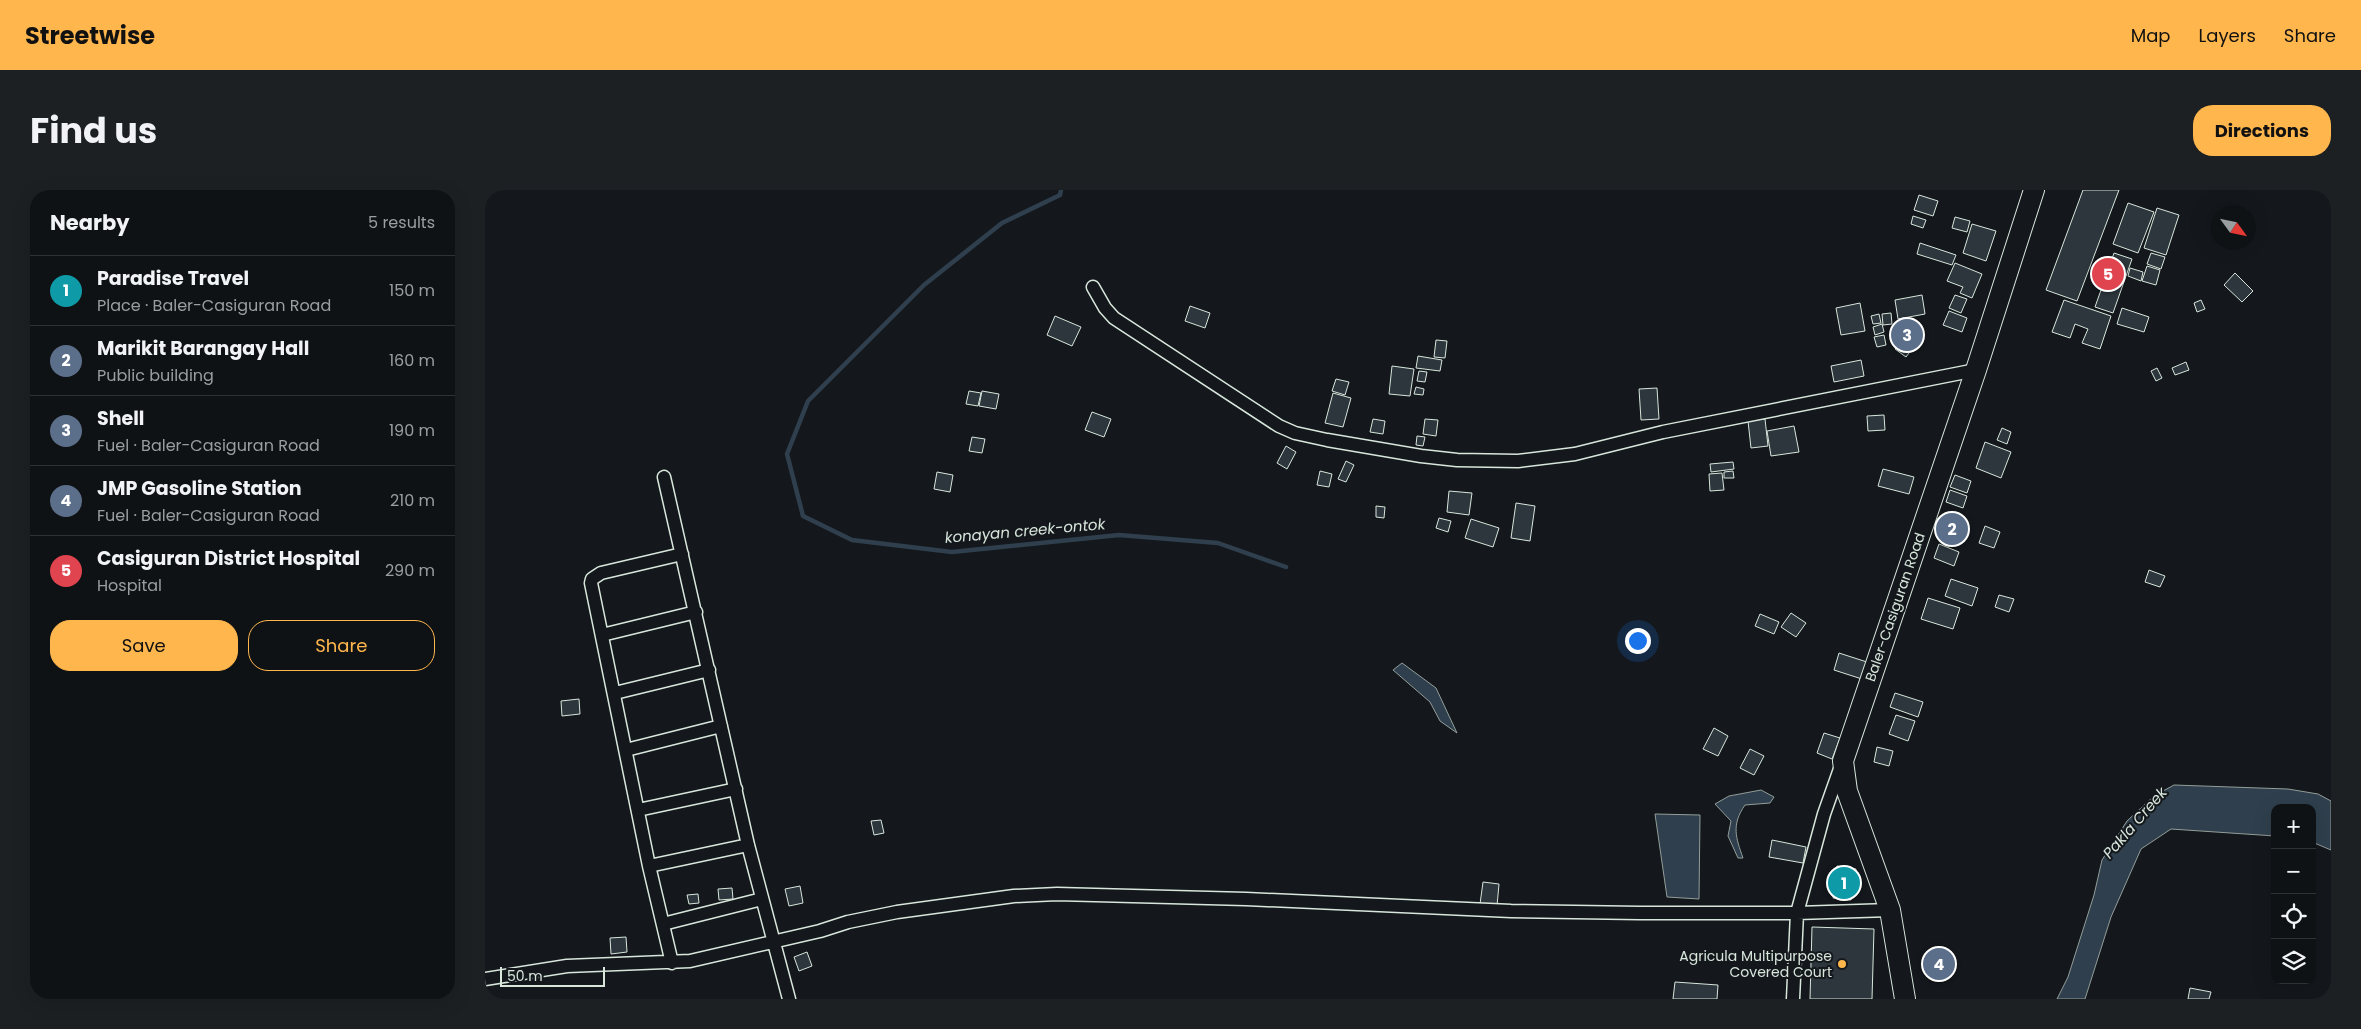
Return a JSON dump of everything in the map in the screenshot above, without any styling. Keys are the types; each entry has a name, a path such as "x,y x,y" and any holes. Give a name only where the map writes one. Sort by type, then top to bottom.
{"main road":[{"name":"Baler-Casiguran Road","path":"1905,999 1890,910 1847,791 1843,761 1976,370 2034,190"}],"street":[{"path":"1093,287 1105,308 1114,318 1279,426 1295,433 1327,440 1457,460 1518,461 1560,456 1663,432 1976,370"},
{"path":"664,477 748,845 789,999"},
{"path":"672,963 649,866 627,750 591,591 593,579 601,573 682,554"},
{"path":"601,635 696,612"},
{"path":"615,694 709,670"},
{"path":"627,750 721,726"},
{"path":"1793,999 1797,913 1824,814 1843,761"},
{"path":"638,810 736,789"},
{"path":"649,866 748,845"},
{"path":"485,979 567,966 689,961 773,942 848,922 897,912 1014,896 1057,894 1246,899 1511,911 1797,913 1890,910"},
{"path":"663,924 763,899"}],"water":[{"path":"1402,663 1436,688 1457,733 1440,721 1430,702 1393,670"},
{"name":"Pakla Creek","path":"2174,785 2288,789 2318,794 2331,801 2331,850 2316,844 2316,804 2271,804 2271,836 2171,829 2141,849 2111,917 2085,999 2057,999 2068,977 2094,895 2102,860 2127,821 2154,796"},
{"path":"1761,790 1774,797 1770,803 1745,805 1736,825 1738,844 1743,858 1738,858 1728,836 1731,821 1715,804 1729,796"},
{"path":"1655,814 1700,815 1699,899 1667,897"}],"building":[{"path":"2083,190 2119,190 2077,301 2046,290"},
{"path":"1919,195 1938,201 1933,216 1914,210"},
{"path":"2128,203 2154,212 2138,253 2113,244"},
{"path":"2157,208 2179,215 2166,255 2144,248"},
{"path":"1913,216 1926,220 1923,228 1911,224"},
{"path":"1955,217 1970,221 1967,232 1952,228"},
{"path":"1972,224 1996,231 1986,261 1963,253"},
{"path":"1920,243 1956,255 1952,265 1917,254"},
{"path":"2114,253 2132,259 2113,313 2095,307"},
{"path":"2151,253 2165,257 2161,269 2147,264"},
{"path":"1955,263 1982,274 1972,298 1960,293 1963,287 1947,281"},
{"path":"2147,266 2160,270 2156,285 2142,281"},
{"path":"2130,268 2143,272 2141,281 2128,276"},
{"path":"2235,273 2253,291 2242,302 2224,285"},
{"path":"1922,295 1925,314 1898,319 1895,300"},
{"path":"1955,295 1967,299 1961,313 1949,308"},
{"path":"2064,300 2111,316 2100,349 2082,343 2088,329 2075,324 2070,338 2052,332"},
{"path":"2201,300 2205,309 2197,312 2194,303"},
{"path":"1860,303 1865,331 1841,335 1836,308"},
{"path":"1190,306 1210,313 1205,328 1185,321"},
{"path":"2122,308 2149,317 2144,332 2117,324"},
{"path":"1949,311 1967,318 1962,332 1943,325"},
{"path":"1891,313 1892,324 1883,325 1882,314"},
{"path":"1879,314 1881,323 1873,324 1871,316"},
{"path":"1055,316 1081,327 1072,346 1047,335"},
{"path":"1882,324 1884,332 1875,335 1873,327"},
{"path":"1884,335 1886,345 1877,347 1874,337"},
{"path":"1436,340 1447,341 1445,358 1434,357"},
{"path":"1902,341 1912,349 1906,357 1895,349"},
{"path":"1418,356 1442,360 1440,371 1416,368"},
{"path":"1861,360 1864,376 1834,382 1831,366"},
{"path":"2186,362 2189,370 2175,375 2172,368"},
{"path":"1392,366 1414,369 1410,396 1389,394"},
{"path":"2157,368 2162,378 2156,381 2151,371"},
{"path":"1419,371 1427,372 1425,382 1417,381"},
{"path":"1336,379 1349,382 1345,395 1332,391"},
{"path":"1416,387 1424,389 1423,395 1414,394"},
{"path":"1657,388 1659,419 1641,420 1639,389"},
{"path":"969,391 981,393 978,406 966,404"},
{"path":"982,391 999,394 996,409 979,406"},
{"path":"1333,393 1351,398 1343,427 1325,423"},
{"path":"1092,412 1111,419 1104,437 1085,430"},
{"path":"1884,415 1885,430 1868,431 1867,416"},
{"path":"1373,419 1385,421 1383,434 1370,432"},
{"path":"1425,419 1438,420 1436,436 1423,434"},
{"path":"1765,419 1768,446 1751,448 1748,421"},
{"path":"1794,426 1799,452 1771,456 1767,431"},
{"path":"2002,428 2011,432 2007,444 1997,440"},
{"path":"1417,436 1425,437 1423,446 1416,445"},
{"path":"972,437 985,439 982,453 969,451"},
{"path":"1985,442 2011,452 2001,478 1976,468"},
{"path":"1286,446 1296,452 1287,469 1277,463"},
{"path":"1346,461 1354,465 1346,482 1338,479"},
{"path":"1733,462 1734,469 1711,472 1710,464"},
{"path":"1883,469 1914,477 1909,494 1878,486"},
{"path":"1320,471 1332,474 1329,487 1317,485"},
{"path":"1733,471 1734,478 1724,478 1724,472"},
{"path":"937,472 953,475 950,492 934,489"},
{"path":"1722,473 1724,490 1710,491 1709,474"},
{"path":"1955,475 1971,481 1967,493 1950,487"},
{"path":"1950,490 1967,496 1963,508 1946,502"},
{"path":"1449,491 1472,493 1469,515 1447,512"},
{"path":"1516,503 1535,506 1530,541 1511,538"},
{"path":"1376,506 1385,507 1384,518 1376,517"},
{"path":"1943,517 1966,524 1960,542 1938,534"},
{"path":"1439,518 1451,521 1448,532 1436,528"},
{"path":"1471,519 1499,528 1493,547 1465,538"},
{"path":"1985,526 2000,532 1994,548 1979,543"},
{"path":"1939,544 1959,552 1954,566 1934,558"},
{"path":"2149,570 2165,576 2160,587 2145,582"},
{"path":"1951,579 1978,588 1972,606 1945,596"},
{"path":"1999,595 2014,599 2009,612 1995,607"},
{"path":"1928,598 1960,608 1953,629 1921,619"},
{"path":"1791,613 1806,623 1796,637 1781,627"},
{"path":"1760,614 1779,622 1774,634 1755,626"},
{"path":"1839,653 1870,663 1865,680 1834,670"},
{"path":"1895,693 1923,702 1918,717 1890,707"},
{"path":"579,699 580,714 562,716 561,701"},
{"path":"1896,715 1915,721 1908,741 1889,734"},
{"path":"1714,728 1728,736 1718,756 1703,749"},
{"path":"1824,733 1840,738 1832,759 1817,753"},
{"path":"1877,747 1893,751 1889,766 1874,762"},
{"path":"1750,749 1764,756 1754,775 1740,768"},
{"path":"881,820 884,833 874,835 871,821"},
{"path":"1772,840 1806,847 1803,863 1769,857"},
{"path":"1837,866 1856,869 1851,900 1833,898"},
{"path":"1483,882 1499,884 1497,906 1480,904"},
{"path":"800,886 803,903 789,906 785,889"},
{"path":"732,888 733,899 719,900 718,889"},
{"path":"698,894 699,903 689,904 687,895"},
{"name":"Agricula Multipurpose Covered Court","path":"1812,927 1874,929 1872,999 1810,999"},
{"path":"626,937 627,952 611,954 610,938"},
{"path":"807,952 812,966 799,971 794,957"},
{"path":"1933,956 1952,956 1952,974 1934,974"},
{"path":"1675,982 1718,985 1717,999 1673,999"},
{"path":"2190,988 2211,992 2209,999 2188,999"}],"waterway":[{"name":"konayan creek-ontok","path":"1061,190 1060,195 1002,223 924,285 808,401 787,454 803,516 852,540 952,552 1119,535 1218,543 1286,567"}],"place":[{"name":"Casiguran District Hospital","path":"2108,274"},
{"name":"Shell","path":"1907,335"},
{"name":"Marikit Barangay Hall","path":"1952,529"},
{"name":"Paradise Travel","path":"1844,883"},
{"name":"Agricula Multipurpose Covered Court","path":"1842,964"},
{"name":"JMP Gasoline Station","path":"1939,964"}]}
